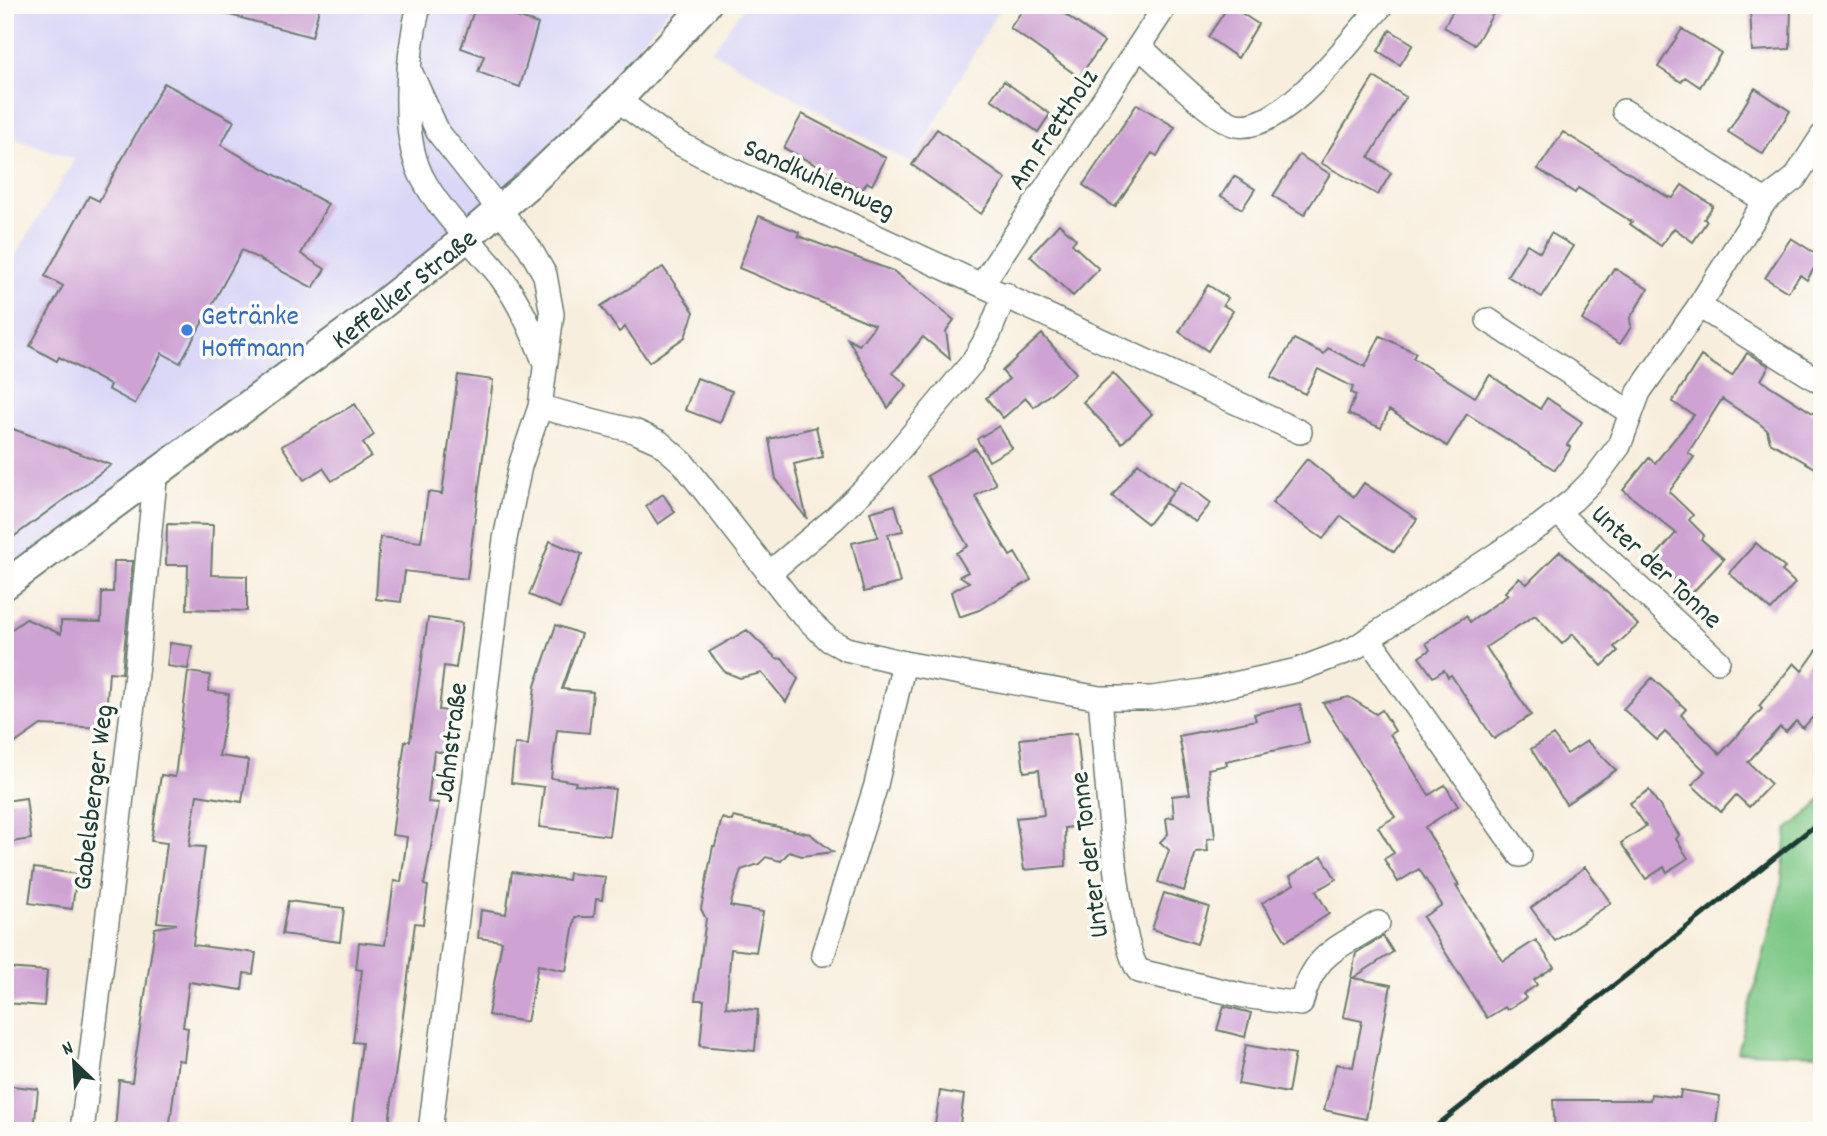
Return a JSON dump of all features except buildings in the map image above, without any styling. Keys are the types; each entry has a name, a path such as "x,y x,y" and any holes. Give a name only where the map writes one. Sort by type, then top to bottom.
{"street":[{"name":"Jahnstraße","path":"419,5 411,73 411,139 420,173 437,201 501,278 527,316 545,364"},
{"name":"Keffelker Straße","path":"5,585 156,470 355,326 467,237 618,100 706,5"},
{"name":"Am Frettholz","path":"983,283 1166,5"},
{"path":"1140,47 1211,111 1236,125 1259,122 1282,111 1382,5"},
{"name":"Jahnstraße","path":"411,73 438,132 529,247 545,275 552,314 540,407 520,467 505,539 430,1131"},
{"name":"Sandkuhlenweg","path":"618,100 671,139 719,164 983,283 1300,432"},
{"path":"1624,111 1765,201"},
{"name":"Unter der Tonne","path":"540,407 634,431 659,442 683,463 768,574 812,625 829,640 846,649 904,663 1100,698 1175,696 1277,675 1327,661 1369,639 1558,513 1585,488 1609,459 1623,436 1639,391 1699,306 1765,201 1796,178 1822,136"},
{"path":"768,574 844,511 873,481 982,350 1005,294"},
{"path":"1699,306 1822,383"},
{"path":"1488,320 1631,413"},
{"name":"Gabelsberger Weg","path":"82,1131 133,704 156,470"},
{"name":"Unter der Tonne","path":"1558,513 1718,661"},
{"path":"1369,639 1520,855"},
{"path":"823,954 876,785 904,663"},
{"name":"Unter der Tonne","path":"1100,698 1122,924 1132,963 1139,971 1244,996 1301,1004 1311,972 1318,962 1378,923"}],"shaded area":[{"path":"5,5 673,5 492,213 5,579 5,272 75,159 5,135"},
{"path":"745,5 1001,5 912,164 712,51"}],"green space":[{"path":"1822,797 1822,1054 1738,1052 1781,888 1787,830 1815,807"}],"railway":[{"path":"1430,1131 1822,820"}],"place":[{"name":"Getränke Hoffmann","path":"187,330"}]}
